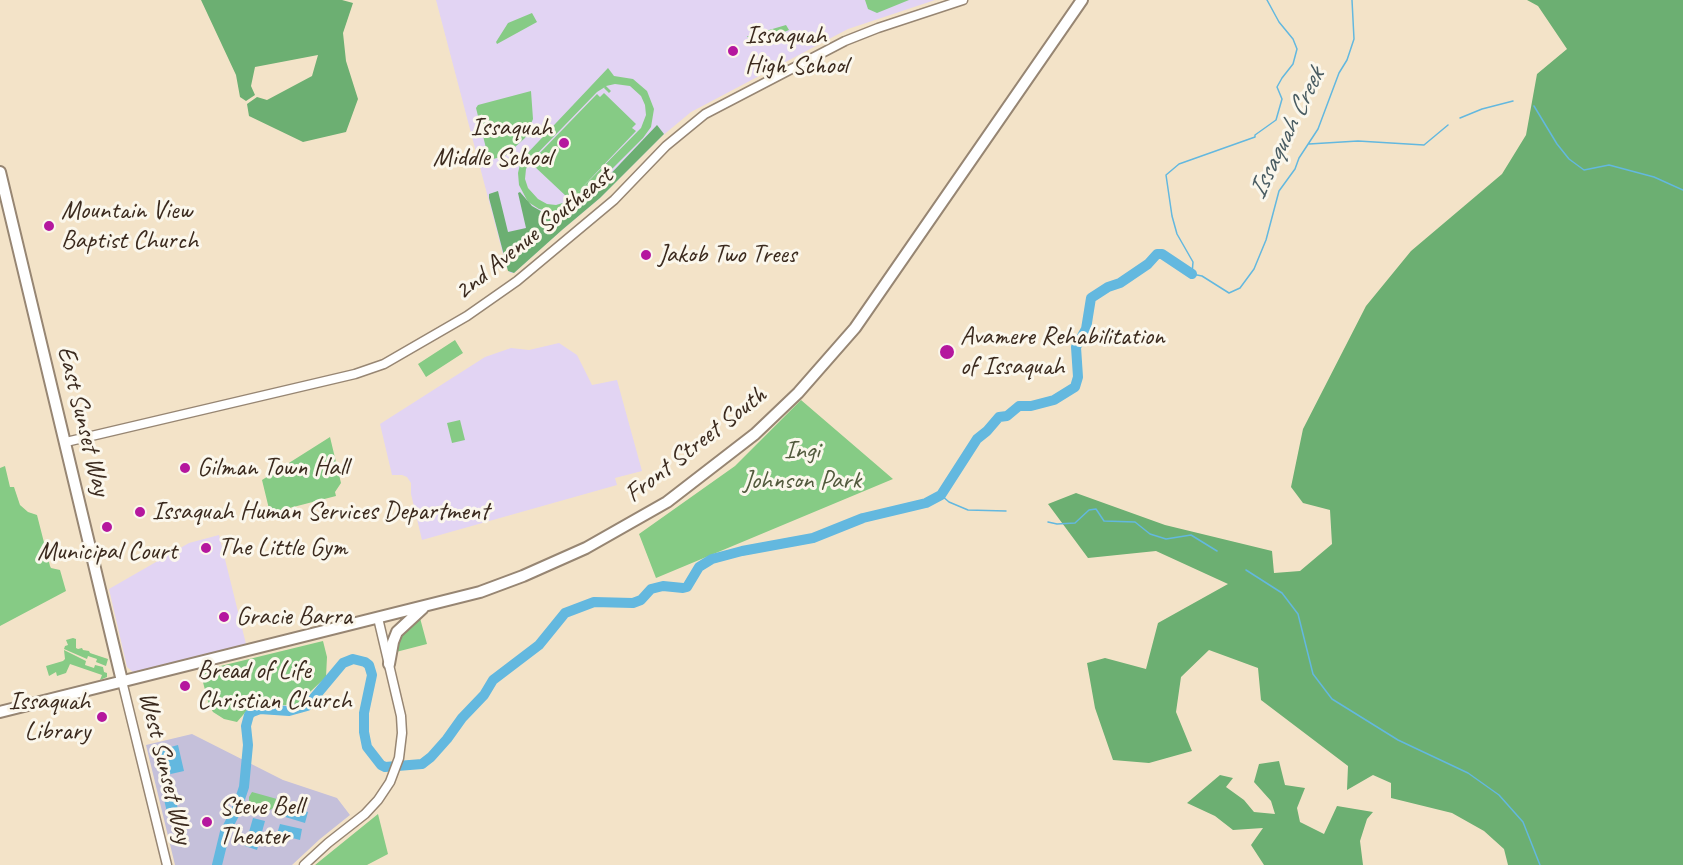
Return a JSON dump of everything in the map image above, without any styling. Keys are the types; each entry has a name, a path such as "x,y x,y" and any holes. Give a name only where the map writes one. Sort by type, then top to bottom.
{"main road":[{"name":"Front Street South","path":"0,712 462,597 500,584 586,548 667,502 755,434 798,393 855,328 1082,0"},
{"name":"East Sunset Way","path":"0,172 122,681"},
{"path":"389,664 397,632 425,606"}],"street":[{"name":"2nd Avenue Southeast","path":"66,442 355,374 384,364 467,316 512,285 614,200 666,146 709,112 845,41 963,0"},
{"path":"304,865 371,807 386,790 393,774 402,741 400,708 378,618"},
{"name":"West Sunset Way","path":"122,681 166,865"}],"shaded area":[{"name":"Issaquah Middle School","path":"436,0 935,0 848,29 691,112 661,137 600,198 514,273 510,273 506,266"},
{"path":"559,343 577,355 592,385 617,380 642,471 615,478 617,485 422,540 411,494 411,483 407,477 392,475 380,424 485,357 511,348 529,350"},
{"path":"219,535 246,644 133,672 127,667 109,589 189,543"},
{"path":"192,734 283,780 337,798 350,815 292,865 175,865 146,745"}],"green space":[{"path":"201,0 342,0 353,3 343,33 346,61 358,99 346,132 303,142 249,116 247,104 257,97 267,100 312,76 318,55 255,67 251,86 255,95 246,101 240,97 236,75"},
{"path":"865,0 909,0 877,13 868,9"},
{"path":"1527,0 1683,0 1683,865 1508,865 1504,849 1484,831 1452,813 1391,798 1391,783 1373,775 1347,790 1348,766 1261,700 1258,668 1209,650 1181,677 1176,712 1192,751 1149,763 1113,760 1095,708 1087,663 1105,658 1146,669 1158,623 1228,584 1156,551 1088,558 1048,504 1076,493 1165,525 1272,551 1274,573 1300,571 1332,544 1330,510 1303,503 1291,487 1303,429 1366,306 1411,251 1502,174 1526,135 1537,74 1567,49 1538,6"},
{"path":"532,13 537,22 497,44 496,42 508,23"},
{"path":"786,25 789,30 753,45 747,36 759,36"},
{"path":"608,68 614,76 633,79 647,91 654,109 651,127 643,138 575,206 557,212 539,209 528,202 519,185 518,173 521,160","holes":["615,84 630,86 641,96 645,105 646,115 641,128 574,196 636,131 632,128 636,124 604,93 600,97 597,94 534,159 537,163 534,166 567,197 570,194 573,197 556,205 547,204 538,199 528,188 525,179 526,169 531,160 597,92 605,87 609,93 611,91 606,86"]},
{"path":"531,91 533,119 525,138 505,156 489,160 476,108 478,105"},
{"path":"657,125 664,134 600,198 514,273 508,271 489,194 498,191 508,232 526,228 518,193 520,192 532,206 546,214 554,215 571,211 582,204"},
{"path":"455,340 463,353 426,377 418,364"},
{"name":"Ingi Johnson Park","path":"801,400 893,479 656,578 639,534 735,466"},
{"path":"460,420 465,440 452,443 447,423"},
{"path":"330,437 341,483 335,492 336,496 270,513 262,480"},
{"path":"5,466 10,487 14,487 20,505 28,512 37,515 50,566 60,570 66,591 0,626 0,468"},
{"path":"420,618 427,644 396,652 403,632"},
{"path":"76,639 76,648 82,648 108,659 106,666 96,662 97,659 88,656 87,659 64,649 68,645 66,640"},
{"path":"323,641 327,657 326,677 296,705 258,705 249,708 237,722 224,719 213,712 200,671"},
{"path":"64,650 86,661 85,665 94,668 95,665 103,667 107,677 100,680 102,675 70,664 66,673 57,676 56,672 49,676 46,666 63,661 65,659"},
{"path":"1279,761 1285,785 1305,788 1297,808 1300,822 1324,834 1337,806 1373,812 1367,819 1360,841 1363,865 1264,865 1251,845 1263,828 1233,830 1215,816 1187,803 1220,775 1233,778 1226,787 1244,800 1254,812 1275,814 1271,801 1254,782 1259,764"},
{"path":"252,792 277,799 279,805 268,811 249,805"},
{"path":"378,814 388,854 367,865 315,865"}],"water":[{"path":"178,745 184,771 162,776 156,751"},
{"path":"174,792 180,818 169,821 163,795"},
{"path":"285,805 308,812 305,823 282,816"},
{"path":"253,818 265,821 257,850 245,846"},
{"path":"280,824 302,829 300,840 277,834"}],"waterway":[{"name":"Issaquah Creek","path":"1267,0 1279,22 1293,39 1297,49 1293,64 1277,87 1282,99 1276,120 1255,137 1179,164 1166,175 1172,216 1177,234 1193,262 1192,274 1202,276 1229,293 1240,288 1254,269 1266,240 1279,191 1295,169 1299,158 1318,129 1339,73 1347,60 1354,39 1352,0"},
{"path":"1460,118 1482,109 1513,101"},
{"path":"1534,106 1557,144 1569,159 1584,170 1609,165 1654,177 1683,190"},
{"path":"1309,144 1358,141 1424,145 1448,125"},
{"name":"Issaquah Creek","path":"217,865 225,832 236,811 244,787 248,745 246,726 252,712 260,709 289,711 307,706 343,663 353,659 365,662 369,665 372,675 364,713 367,747 385,767 422,764 447,739 462,718 484,695 493,680 539,645 565,613 594,602 633,603 641,600 651,589 663,586 687,587 699,567 712,559 813,538 863,518 926,503 941,495 977,439 999,417 1007,416 1019,406 1031,406 1054,400 1075,387 1078,377 1076,347 1086,329 1091,298 1108,287 1120,283 1148,264 1157,254 1162,254 1192,274"},
{"path":"941,495 949,502 968,510 1006,511"},
{"path":"1048,522 1075,523 1089,510 1096,509 1104,521 1135,522 1150,534 1166,539 1191,535 1217,551"},
{"path":"1246,570 1282,593 1298,614 1313,674 1332,699 1398,740 1468,773 1499,795 1523,822 1540,865"}],"place":[{"name":"Issaquah High School","path":"733,51"},
{"name":"Issaquah Middle School","path":"564,143"},
{"name":"Mountain View Baptist Church","path":"49,226"},
{"name":"Jakob Two Trees","path":"646,255"},
{"name":"Avamere Rehabilitation of Issaquah","path":"947,352"},
{"name":"Gilman Town Hall","path":"185,468"},
{"name":"Issaquah Human Services Department","path":"140,512"},
{"name":"Municipal Court","path":"107,527"},
{"name":"The Little Gym","path":"206,548"},
{"name":"Gracie Barra","path":"224,617"},
{"name":"Bread of Life Christian Church","path":"185,686"},
{"name":"Issaquah Library","path":"102,717"},
{"name":"Steve Bell Theater","path":"207,822"}]}
